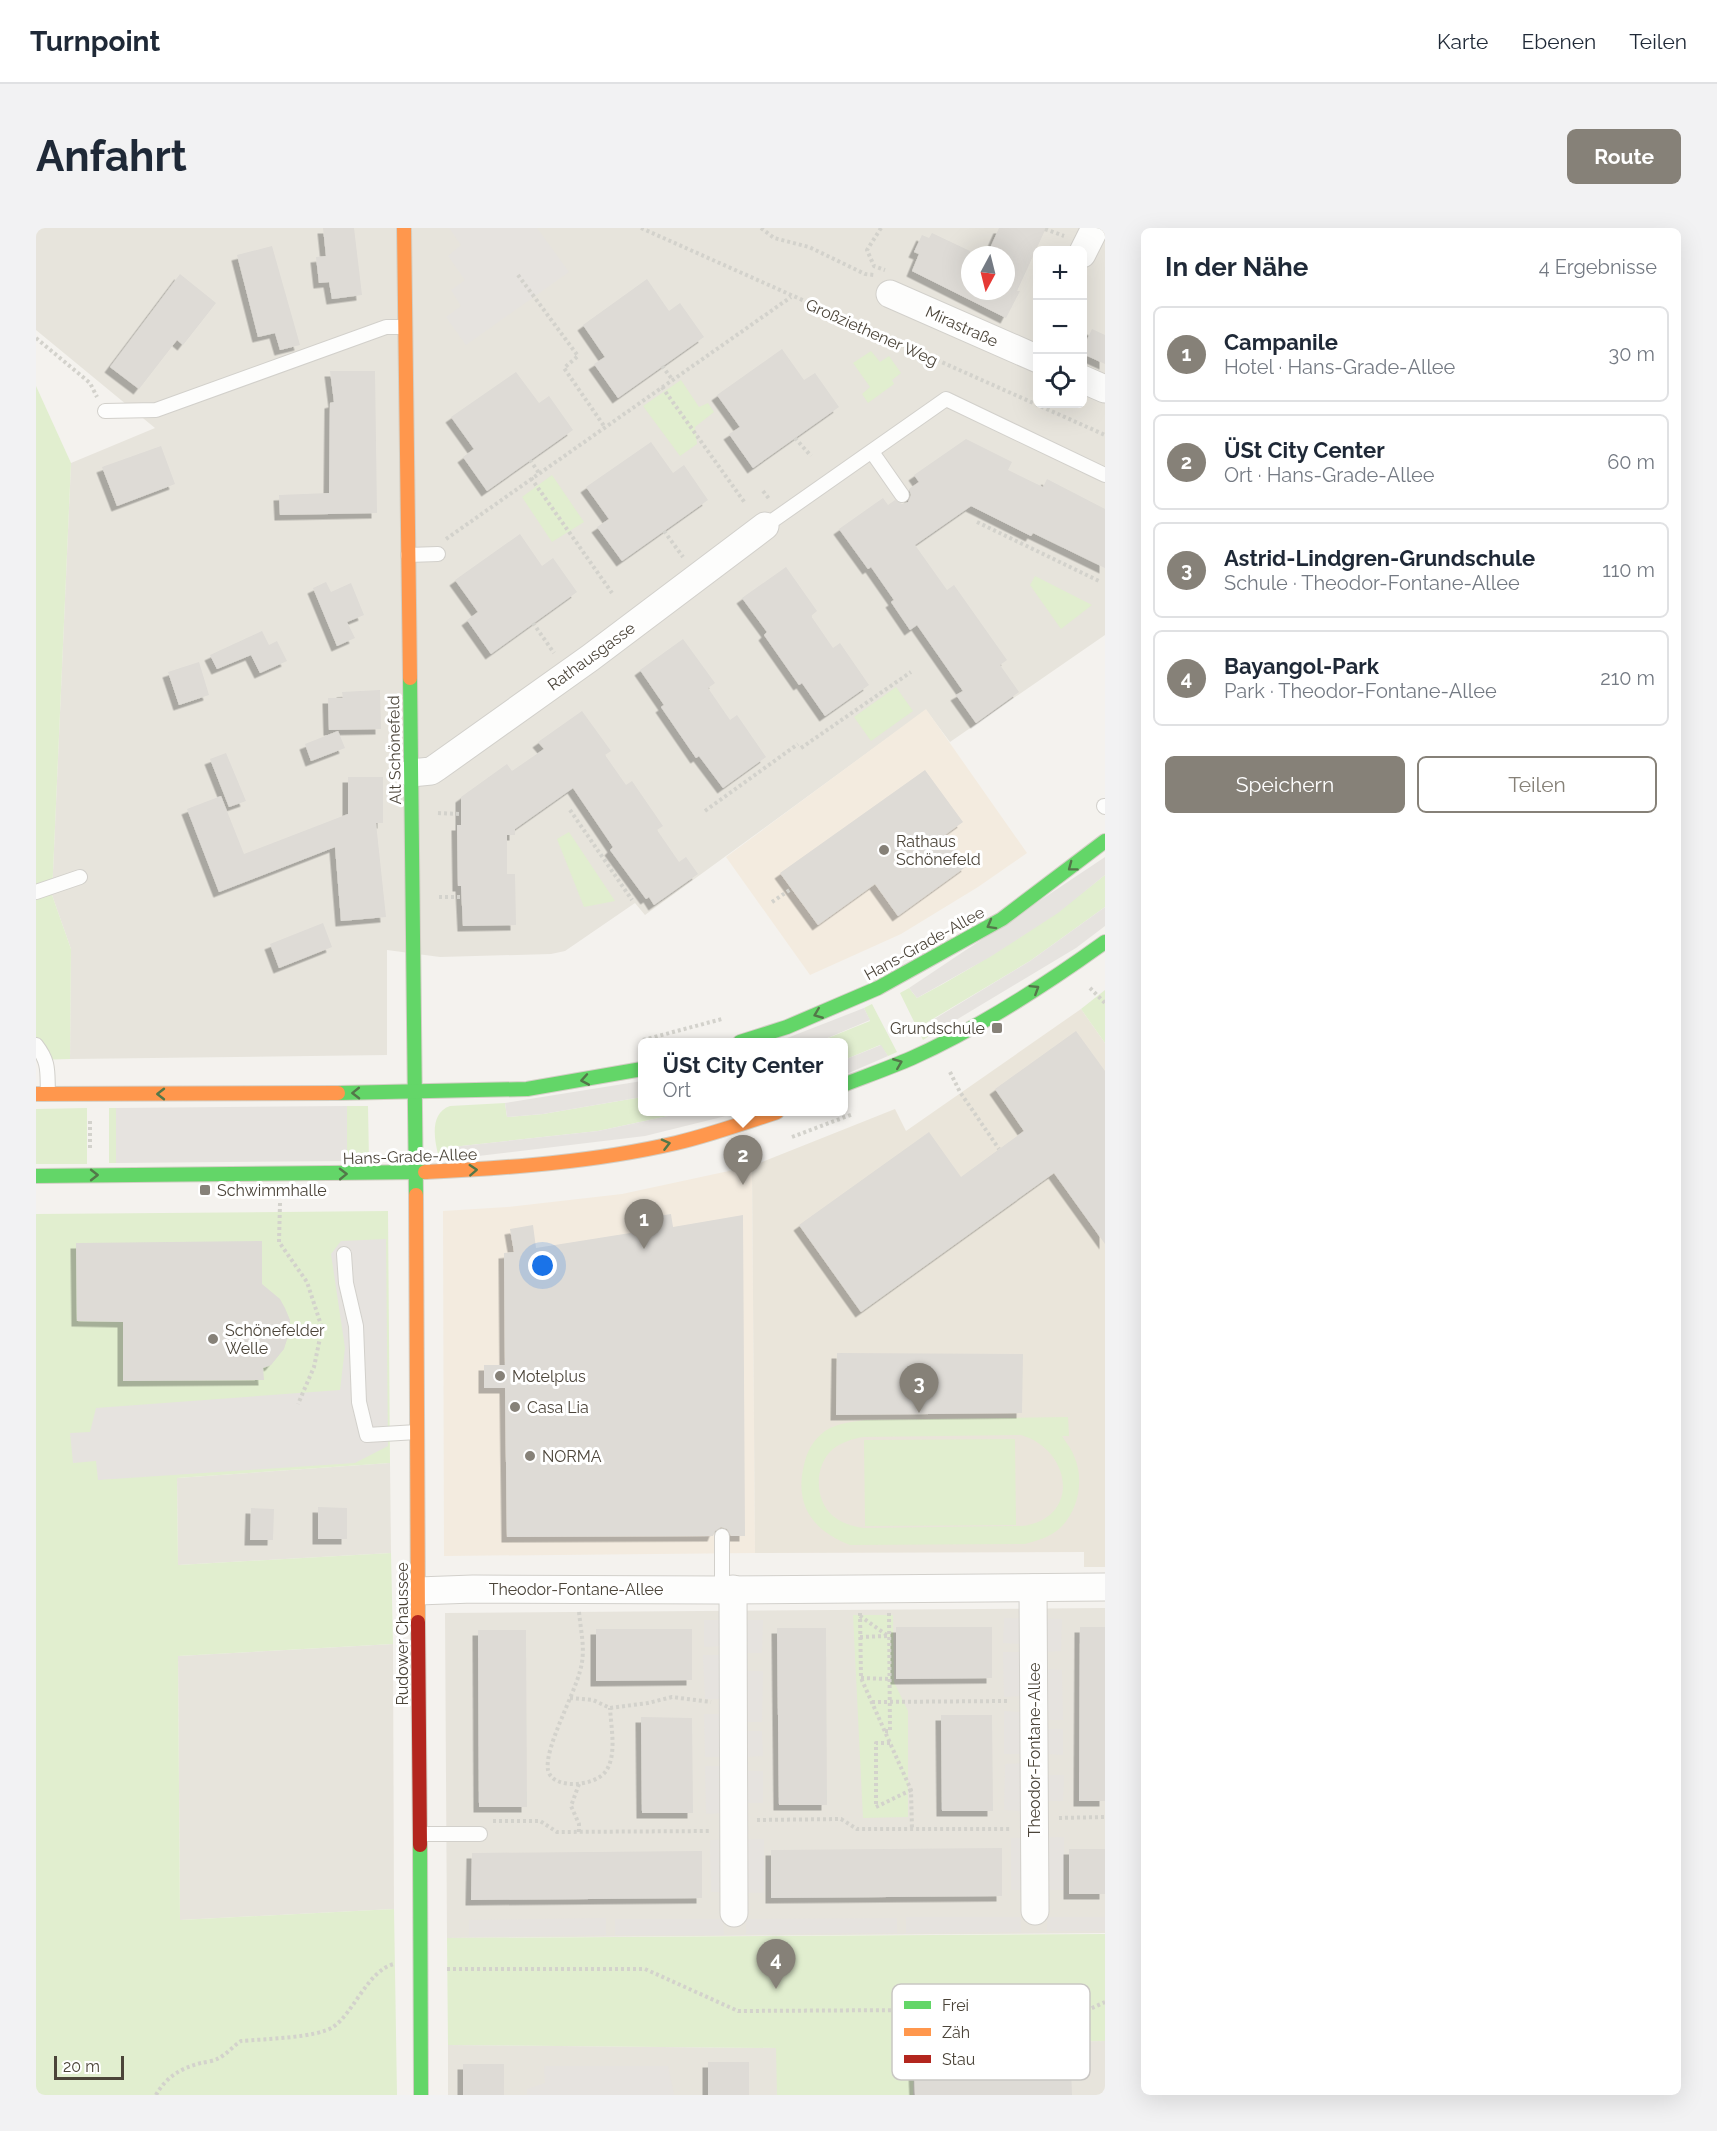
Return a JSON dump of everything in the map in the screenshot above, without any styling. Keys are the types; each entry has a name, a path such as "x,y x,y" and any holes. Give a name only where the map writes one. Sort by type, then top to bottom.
{"street":[{"name":"Alt Schönefeld","path":"404,228 415,1173"},
{"path":"1087,246 1095,228"},
{"name":"Mirastraße","path":"890,294 1033,354"},
{"path":"1087,381 1105,389"},
{"name":"Rathausgasse","path":"411,773 430,771 437,767 590,658 765,526"},
{"name":"Hans-Grade-Allee","path":"753,1038 787,1027 878,987 1002,919 1105,841"},
{"path":"848,1083 912,1057 986,1020 1077,963 1105,942"},
{"path":"42,1094 415,1093 527,1089 638,1070"},
{"name":"Hans-Grade-Allee","path":"36,1176 415,1173 510,1168 620,1156 713,1133 765,1116"},
{"name":"Rudower Chaussee","path":"415,1173 421,2095"},
{"name":"Theodor-Fontane-Allee","path":"418,1591 1105,1587"},
{"name":"Theodor-Fontane-Allee","path":"1033,1588 1035,1911"},
{"path":"728,1590 732,1703 734,1913"}],"lane":[{"path":"105,411 156,410 386,327 405,327"},
{"path":"765,526 946,399 1105,475"},
{"path":"872,452 902,495"},
{"path":"408,555 440,548"},
{"path":"36,892 80,877"},
{"path":"36,1046 45,1057 47,1065 42,1094"},
{"path":"344,1254 346,1283 356,1326 359,1402 367,1435 417,1432"},
{"path":"722,1536 728,1590"},
{"path":"420,1834 483,1827"}],"path":[{"name":"Großziethener Weg","path":"640,228 1105,435"},
{"path":"761,228 774,238 809,247 865,274 880,275 890,273 874,266 867,250 881,228"},
{"path":"518,275 578,356 564,368 604,426"},
{"path":"440,548 531,478 791,296"},
{"path":"36,338 90,383 105,411"},
{"path":"662,366 672,379"},
{"path":"662,386 745,503"},
{"path":"795,438 811,456"},
{"path":"530,460 538,473"},
{"path":"531,478 612,593"},
{"path":"977,522 1099,581"},
{"path":"664,531 682,556"},
{"path":"533,623 551,649"},
{"path":"705,811 911,672"},
{"path":"570,810 632,900"},
{"path":"437,813 461,814"},
{"path":"772,902 791,889"},
{"path":"438,897 462,897"},
{"path":"1081,994 1097,982"},
{"path":"1090,988 1105,1003"},
{"path":"651,1038 726,1018"},
{"path":"632,1043 638,1041"},
{"path":"942,1076 959,1067"},
{"path":"951,1072 960,1092 999,1149"},
{"path":"90,1094 90,1175"},
{"path":"848,1116 861,1111"},
{"path":"781,1141 848,1116"},
{"path":"280,1203 279,1242 307,1282 322,1328 314,1367 298,1404"},
{"path":"860,1606 861,1678 911,1790 912,1829"},
{"path":"885,1731 890,1731 888,1606"},
{"path":"578,1609 583,1637 583,1657 580,1672 548,1756 547,1767 554,1780 564,1783 590,1784 607,1770 612,1748 610,1708"},
{"path":"860,1616 889,1636"},
{"path":"860,1637 889,1636"},
{"path":"861,1678 889,1679"},
{"path":"570,1698 593,1700 610,1708 672,1697 703,1702 732,1703"},
{"path":"872,1702 1034,1701"},
{"path":"890,1743 876,1743 876,1807 911,1790"},
{"path":"579,1784 571,1806 579,1824 579,1832"},
{"path":"483,1827 540,1821 557,1832 579,1832 841,1819 857,1829 912,1829 1034,1824 1105,1817"},
{"path":"156,2095 160,2087 171,2076 191,2066 218,2059 230,2047 241,2041 323,2032 336,2026 386,1966 421,1957"},
{"path":"444,1969 645,1969 738,2011 892,2010"},
{"path":"1090,2008 1105,2002"}],"shaded area":[{"path":"36,228 1105,228 1105,635 950,742 926,710 645,915 635,903 565,951 551,954 440,957 387,950 387,1055 70,1059 71,949 52,895 71,463 155,428 36,330"},
{"path":"449,228 537,228 569,272 466,345 446,317 461,306 451,290 465,280 448,256 461,245"},
{"path":"926,709 1027,853 978,887 901,934 810,975 726,857"},
{"path":"1105,857 1105,875 1058,913 990,957 917,998 909,988"},
{"path":"1105,907 1105,926 1076,948 931,1035 926,1024 1030,961"},
{"path":"864,1008 870,1020 827,1038 787,1038"},
{"path":"1081,1009 1105,1043 1105,1567 1084,1567 1084,1552 755,1553 752,1166 895,1109 906,1131"},
{"path":"881,1045 888,1056 848,1073 848,1058"},
{"path":"638,1082 638,1098 543,1114 507,1117 505,1103"},
{"path":"347,1106 347,1161 116,1163 116,1108"},
{"path":"668,1116 726,1116 645,1136 453,1159 452,1147 598,1131"},
{"path":"752,1166 755,1553 444,1556 443,1211 507,1207 622,1194"},
{"path":"386,1239 388,1446 355,1463 98,1480 96,1461 73,1463 70,1433 90,1432 96,1408 340,1390 345,1348 331,1254 341,1241"},
{"path":"390,1463 391,1553 178,1565 177,1478"},
{"path":"1105,1608 1105,1933 447,1938 445,1613"},
{"path":"1004,1618 1062,1619 1061,1651 1046,1652 1045,1669 1062,1670 1063,1720 1047,1720 1047,1729 1063,1729 1063,1755 1047,1754 1047,1775 1064,1775 1063,1801 1046,1801 1022,1811 1004,1810 1005,1764 1021,1763 1021,1754 1004,1754 1004,1711 1021,1712 1021,1696 1004,1697 1003,1652 1020,1652 1020,1644 1003,1643"},
{"path":"704,1620 763,1620 762,1653 746,1653 746,1671 763,1671 762,1722 746,1722 747,1731 762,1731 763,1756 747,1757 747,1771 763,1771 763,1803 746,1803 723,1813 706,1814 705,1766 721,1766 721,1757 705,1757 704,1714 721,1714 722,1699 705,1699 703,1655 721,1655 721,1646 704,1647"},
{"path":"393,1644 394,1909 180,1920 178,1656"},
{"path":"1064,1837 1064,1890 1011,1890 1011,1838"},
{"path":"764,1839 764,1893 711,1892 710,1840"},
{"path":"906,1917 1021,1917 1021,1932 906,1933"},
{"path":"1047,1917 1105,1917 1105,1931 1047,1931"},
{"path":"606,1918 606,1935 469,1937 469,1920"},
{"path":"897,1918 897,1933 746,1934 746,1919"},
{"path":"615,1919 723,1919 724,1935 615,1935"},
{"path":"1090,2041 1105,2041 1105,2095 913,2095 914,2080 1090,2080"},
{"path":"448,2045 777,2048 777,2095 448,2095"},
{"path":"544,2066 668,2066 674,2095 527,2095 527,2089 545,2083"}],"green space":[{"path":"871,351 880,362 889,356 901,373 892,380 894,384 868,403 862,394 870,387 853,363"},
{"path":"681,380 699,407 708,403 714,412 695,427 697,444 680,456 643,406"},
{"path":"36,386 71,463 52,895 71,949 70,1059 36,1060"},
{"path":"552,475 584,522 552,542 522,497"},
{"path":"1035,576 1092,605 1061,629 1030,585"},
{"path":"896,687 913,711 871,741 854,717"},
{"path":"569,832 615,901 584,907 557,839"},
{"path":"1105,875 1105,907 1030,961 926,1023 931,1035 923,1040 900,993 909,988 917,998 966,971 1037,925"},
{"path":"1105,990 1105,1043 1081,1009"},
{"path":"872,1004 897,1052 888,1056 880,1045 848,1058 848,1038 828,1038 870,1021 864,1008"},
{"path":"638,1098 638,1116 668,1116 598,1131 452,1147 453,1159 438,1154 435,1141 436,1120 444,1109 450,1106 505,1103 507,1117 543,1114"},
{"path":"347,1106 368,1106 369,1161 116,1146 116,1163 109,1163 109,1108 116,1108 116,1126 346,1124"},
{"path":"87,1108 87,1164 36,1164 36,1109"},
{"path":"388,1211 390,1463 177,1478 178,1565 391,1553 393,1644 178,1656 180,1920 394,1909 397,2095 36,2095 36,1214"},
{"path":"1068,1417 1069,1436 1062,1436 1072,1451 1079,1475 1075,1505 1066,1522 1059,1529 1025,1544 850,1545 826,1532 809,1515 804,1504 802,1479 809,1450 821,1434 830,1428 865,1420","holes":["1021,1435 1038,1443 1051,1454 1059,1468 1063,1483 1061,1498 1054,1511 1042,1520 1023,1526 863,1528 840,1521 833,1516 822,1501 819,1482 822,1464 833,1449 847,1441 863,1437"]},
{"path":"1015,1439 1016,1525 865,1526 864,1440"},
{"path":"853,1615 893,1615 894,1682 908,1711 908,1817 863,1818"},
{"path":"1105,1934 1105,2041 1090,2041 1090,1984 892,1984 892,2080 914,2080 913,2095 777,2095 776,2048 448,2045 447,1938"}],"building":[{"path":"323,228 354,228 362,295 332,299 329,282 319,283 316,257 326,256"},
{"path":"999,228 1046,228 1038,246 1033,246 1033,256 1017,291 1020,291 1006,318 970,300 1015,300 1015,246 991,246"},
{"path":"932,233 961,247 961,296 912,271 919,254 914,252 922,235 929,238"},
{"path":"272,246 300,345 280,350 275,333 258,337 237,255"},
{"path":"180,274 216,303 183,345 177,340 139,389 110,367"},
{"path":"647,279 669,311 680,303 704,337 618,398 594,364 605,357 583,325"},
{"path":"1092,329 1105,335 1105,364 1087,356 1087,340"},
{"path":"782,349 804,380 815,373 839,407 753,468 729,434 740,427 717,395"},
{"path":"330,371 375,371 377,513 280,515 279,495 329,493 330,403 334,402"},
{"path":"516,372 539,403 549,396 573,430 487,491 463,457 474,449 451,417"},
{"path":"966,439 1012,462 1008,470 1043,487 1047,479 1105,509 1105,568 1033,533 1031,536 971,506 915,545 947,590 954,585 1007,660 1000,665 1019,692 976,723 956,695 963,691 917,625 910,630 891,602 894,600 871,567 868,569 839,529 883,498 888,505 895,500 902,504 908,502 911,495 909,489 919,482 914,475"},
{"path":"651,442 673,473 684,465 708,500 622,561 597,527 609,519 586,487"},
{"path":"161,446 175,484 117,506 102,467"},
{"path":"520,534 542,566 553,558 577,592 491,654 467,620 478,612 455,580"},
{"path":"786,567 817,611 811,616 833,648 840,643 869,685 825,716 802,683 799,685 764,635 767,632 742,598"},
{"path":"326,582 331,592 351,583 364,615 347,622 355,638 337,646 313,588"},
{"path":"262,631 269,645 277,641 287,661 260,673 251,655 217,669 210,655"},
{"path":"683,639 715,683 708,688 730,720 737,715 766,757 723,788 699,756 696,758 661,707 664,705 640,670"},
{"path":"199,662 209,695 179,705 168,672"},
{"path":"380,690 381,729 329,730 328,698 343,698 342,692"},
{"path":"582,711 611,751 605,755 626,785 632,781 663,826 657,830 679,862 686,857 698,874 654,905 649,897 646,899 610,850 613,847 573,788 515,829 515,835 507,835 507,874 515,874 516,925 463,926 461,886 458,886 457,825 461,825 461,797 507,764 512,771 544,749 538,742"},
{"path":"338,731 345,748 311,761 305,744"},
{"path":"226,753 246,801 229,807 210,759"},
{"name":"Rathaus Schönefeld","path":"925,770 963,822 945,835 967,866 898,916 875,884 818,925 780,873"},
{"path":"348,777 383,777 383,823 376,823 386,917 341,921 335,847 219,892 187,809 221,796 244,854 348,814"},
{"path":"323,923 332,947 279,968 270,944"},
{"path":"1076,1031 1105,1071 1105,1244 1054,1173 861,1312 799,1225 929,1132 961,1177 1024,1131 995,1089"},
{"path":"671,1214 673,1227 743,1215 745,1536 731,1536 727,1529 721,1527 715,1531 713,1536 507,1537 505,1388 484,1388 484,1365 505,1365 504,1253 514,1252 510,1229 533,1225 536,1248 649,1230 647,1218"},
{"name":"Schönefelder Welle","path":"262,1241 262,1284 280,1299 290,1320 290,1330 284,1349 271,1365 263,1368 264,1380 123,1381 123,1322 77,1321 76,1243"},
{"path":"837,1353 1023,1354 1022,1413 836,1415"},
{"path":"318,1507 347,1508 347,1539 318,1539"},
{"path":"251,1508 274,1509 273,1540 250,1540"},
{"path":"896,1627 992,1627 992,1678 896,1679"},
{"path":"1080,1627 1105,1627 1105,1801 1079,1801"},
{"path":"777,1628 826,1628 827,1805 779,1805"},
{"path":"596,1629 692,1629 692,1680 596,1681"},
{"path":"478,1630 526,1630 527,1807 479,1807"},
{"path":"941,1715 992,1715 993,1811 942,1811"},
{"path":"641,1717 692,1718 693,1813 642,1813"},
{"path":"1002,1848 1002,1896 771,1898 771,1850"},
{"path":"1069,1849 1105,1849 1105,1894 1069,1894"},
{"path":"702,1851 702,1898 471,1900 472,1853"},
{"path":"708,2062 749,2062 749,2095 708,2095"},
{"path":"463,2064 504,2064 504,2095 463,2095"},
{"path":"914,2080 1071,2080 1072,2095 915,2095"}],"traffic: fast":[{"path":"410,678 416,1195"},
{"path":"753,1038 787,1027 878,988 1002,919 1105,841"},
{"path":"848,1083 912,1058 963,1033 1035,990 1105,942"},
{"path":"338,1093 527,1089 638,1070"},
{"path":"36,1176 425,1172"},
{"path":"420,1845 421,2095"}],"traffic: slow":[{"path":"404,228 410,678"},
{"path":"36,1094 338,1093"},
{"path":"425,1172 520,1166 645,1150 689,1140 765,1116"},
{"path":"416,1195 418,1622"}],"traffic: jam":[{"path":"418,1622 420,1845"}],"place":[{"name":"Rathaus Schönefeld","path":"884,850"},
{"name":"Grundschule","path":"997,1028"},
{"name":"ÜSt City Center","path":"743,1185"},
{"name":"Schwimmhalle","path":"205,1190"},
{"name":"Campanile","path":"644,1249"},
{"name":"Schönefelder Welle","path":"213,1339"},
{"name":"Motelplus","path":"500,1376"},
{"name":"Casa Lia","path":"515,1407"},
{"name":"Astrid-Lindgren-Grundschule","path":"919,1413"},
{"name":"NORMA","path":"530,1456"},
{"name":"Bayangol-Park","path":"776,1989"}]}
